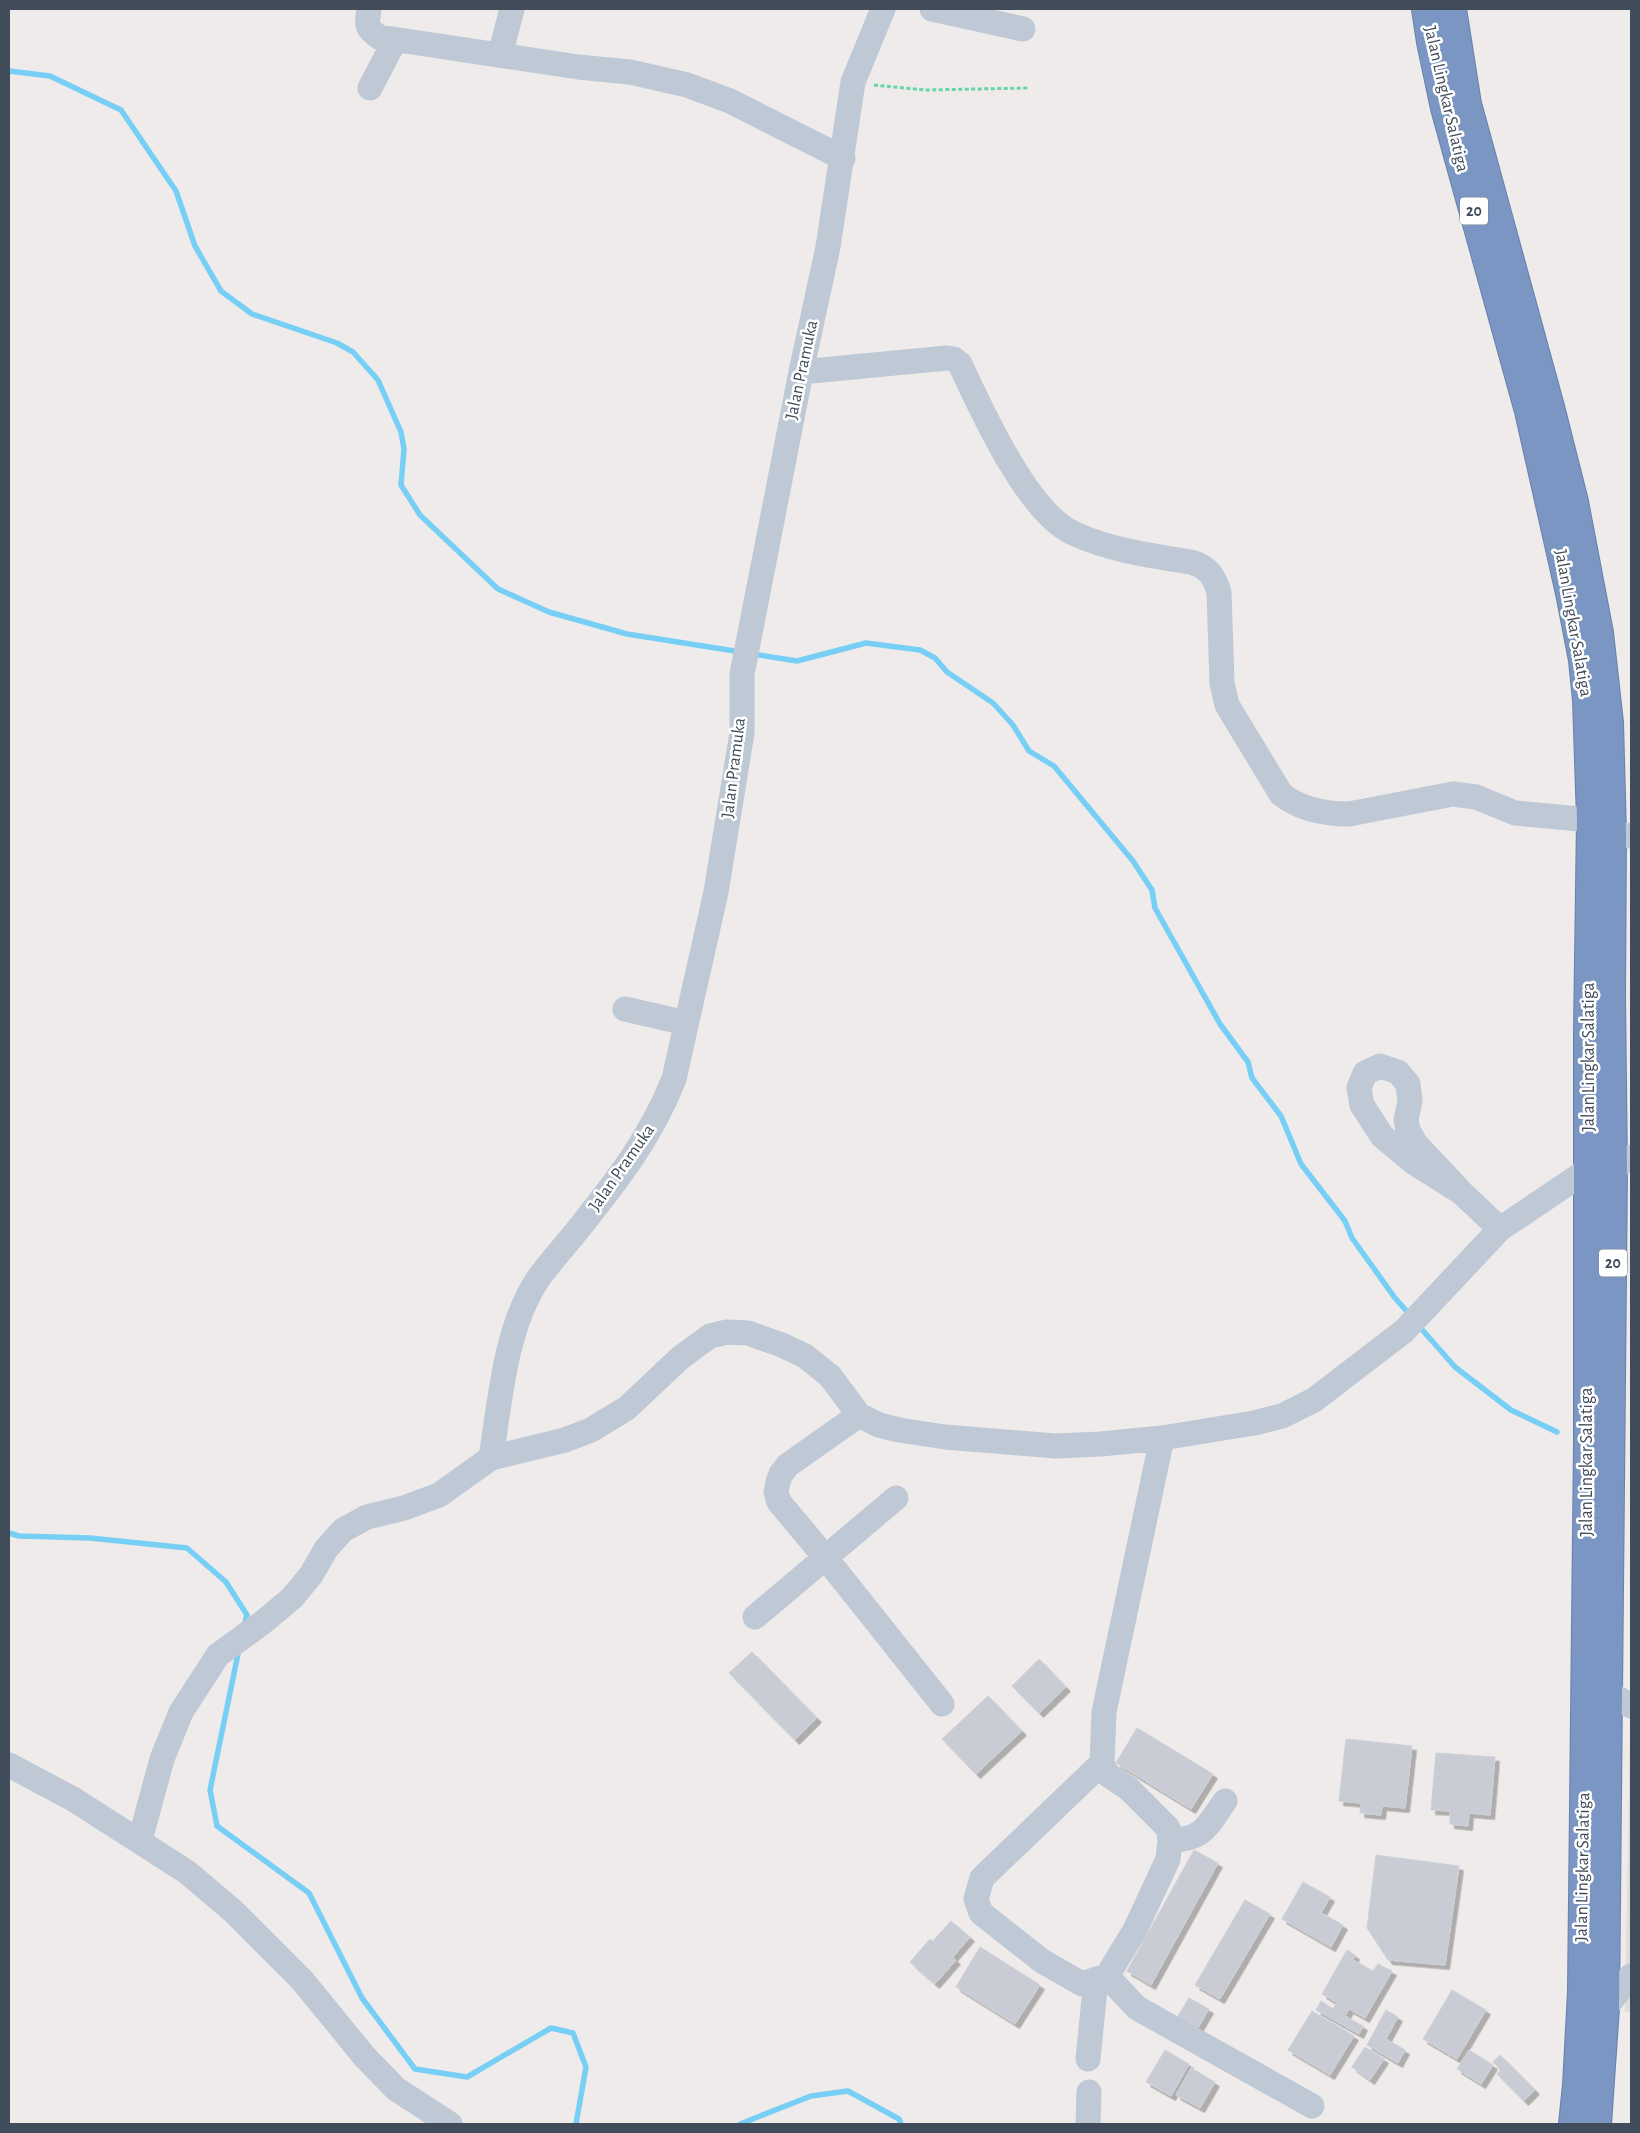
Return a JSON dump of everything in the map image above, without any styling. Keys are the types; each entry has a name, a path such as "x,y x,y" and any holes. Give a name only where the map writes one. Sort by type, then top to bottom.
{"highway":[{"name":"Jalan Lingkar Salatiga","path":"1426,9 1430,42 1456,106 1550,407 1587,565 1599,633 1609,723 1611,830 1609,1528 1620,1699 1606,2008 1597,2124"},
{"name":"Jalan Lingkar Salatiga","path":"1452,9 1456,106"},
{"name":"Jalan Lingkar Salatiga","path":"1573,2124 1578,2085 1582,1992 1611,1165"}],"street":[{"path":"369,9 367,23 370,30 379,37 578,67 630,72 687,85 730,102 843,158"},
{"path":"500,55 512,9"},
{"name":"Jalan Pramuka","path":"491,1458 503,1380 511,1343 524,1307 538,1280 600,1202 642,1145 664,1105 674,1079 716,892 742,733 742,674 801,372 828,246 843,158 853,82 882,9"},
{"path":"932,9 1023,29"},
{"path":"370,88 395,40"},
{"path":"801,372 947,358 954,359 960,364 994,434 1035,500 1049,517 1072,533 1100,543 1138,553 1191,562 1208,570 1215,579 1220,592 1222,683 1227,705 1281,794 1289,800 1310,809 1336,814 1349,814 1441,796 1464,794 1515,813 1611,830"},
{"path":"626,1009 686,1023"},
{"path":"1462,1193 1413,1162 1382,1136 1362,1105 1359,1088 1365,1073 1380,1066 1398,1072 1408,1084 1410,1101 1406,1120 1408,1130 1416,1143 1462,1193 1500,1229"},
{"path":"140,1840 162,1759 181,1712 218,1655 292,1598 311,1575 326,1549 344,1530 367,1517 404,1508 439,1495 491,1458 566,1440 590,1430 627,1408 680,1358 710,1336 727,1332 748,1333 782,1344 805,1356 830,1376 859,1415 879,1425 899,1430 945,1437 1046,1445 1100,1444 1162,1438 1254,1423 1295,1411 1314,1400 1404,1330 1500,1229 1611,1165"},
{"path":"859,1415 788,1465 780,1474 776,1492 779,1502 942,1704"},
{"path":"1088,2059 1102,1977 1135,1930 1168,1859 1170,1840 1168,1828 1130,1789 1107,1774 1102,1763 1104,1712 1162,1438"},
{"path":"755,1617 896,1498"},
{"path":"1102,1763 982,1878 976,1899 981,1913 1042,1961 1082,1984 1102,1977"},
{"path":"9,1765 72,1798 188,1872 233,1911 302,1980 364,2056 396,2089 450,2124"},
{"path":"1170,1840 1183,1840 1200,1835 1224,1800"},
{"path":"1606,2008 1631,1976"},
{"path":"1102,1977 1137,2008 1312,2106"},
{"path":"1088,2124 1089,2092"}],"path":[{"path":"853,82 925,90 1028,88"}],"shaded area":[{"path":"1631,1674 1631,2012 1625,2011"}],"building":[{"path":"752,1652 817,1718 795,1740 729,1673"},
{"path":"1039,1659 1066,1687 1039,1713 1012,1686"},
{"path":"988,1696 1022,1731 976,1774 942,1739"},
{"path":"1137,1728 1213,1774 1191,1809 1116,1763"},
{"path":"1346,1739 1412,1746 1405,1808 1382,1806 1381,1815 1360,1813 1361,1803 1339,1801"},
{"path":"1436,1753 1495,1757 1490,1815 1469,1813 1468,1826 1450,1824 1450,1811 1431,1810"},
{"path":"1194,1850 1218,1863 1151,1985 1127,1971"},
{"path":"1376,1855 1459,1866 1445,1965 1388,1960 1367,1928"},
{"path":"1303,1882 1330,1897 1321,1913 1343,1925 1331,1947 1282,1919"},
{"path":"1245,1900 1270,1914 1220,1999 1195,1985"},
{"path":"951,1921 970,1937 952,1958 933,1941"},
{"path":"930,1939 956,1960 935,1984 910,1962"},
{"path":"980,1947 1040,1985 1015,2024 956,1987"},
{"path":"1347,1950 1355,1955 1353,1960 1373,1971 1378,1964 1392,1971 1365,2018 1349,2009 1345,2016 1363,2026 1359,2034 1316,2010 1321,2001 1333,2009 1337,2003 1322,1994"},
{"path":"1452,1990 1486,2010 1457,2059 1423,2039"},
{"path":"1189,1998 1209,2009 1198,2028 1178,2016"},
{"path":"1386,2010 1398,2017 1386,2039 1405,2050 1398,2063 1367,2045"},
{"path":"1312,2011 1354,2036 1330,2075 1288,2050"},
{"path":"1365,2047 1384,2059 1370,2080 1352,2067"},
{"path":"1165,2050 1189,2064 1171,2096 1146,2082"},
{"path":"1469,2050 1493,2065 1481,2084 1457,2069"},
{"path":"1500,2055 1535,2090 1524,2101 1497,2074 1501,2070 1493,2062"},
{"path":"1191,2068 1215,2082 1200,2108 1176,2095"}],"waterway":[{"path":"9,71 50,76 121,110 176,191 195,246 221,291 252,314 337,343 353,352 378,380 401,432 404,449 401,485 420,515 498,589 549,612 627,634 741,652"},
{"path":"753,654 797,661 866,643 920,650 935,658 947,672 993,703 1013,725 1029,751 1054,766 1133,861 1152,890 1155,908 1220,1024 1248,1062 1252,1078 1281,1116 1301,1164 1345,1221 1352,1238 1395,1298 1411,1316"},
{"path":"1418,1325 1455,1367 1511,1410 1557,1432"},
{"path":"9,1533 19,1536 90,1538 187,1548 226,1582 247,1615 244,1626"},
{"path":"239,1649 210,1790 217,1826 309,1893 362,1998 415,2069 467,2077 551,2028 573,2033 586,2067 576,2124"},
{"path":"740,2124 811,2096 848,2091 899,2119 901,2124"}]}
